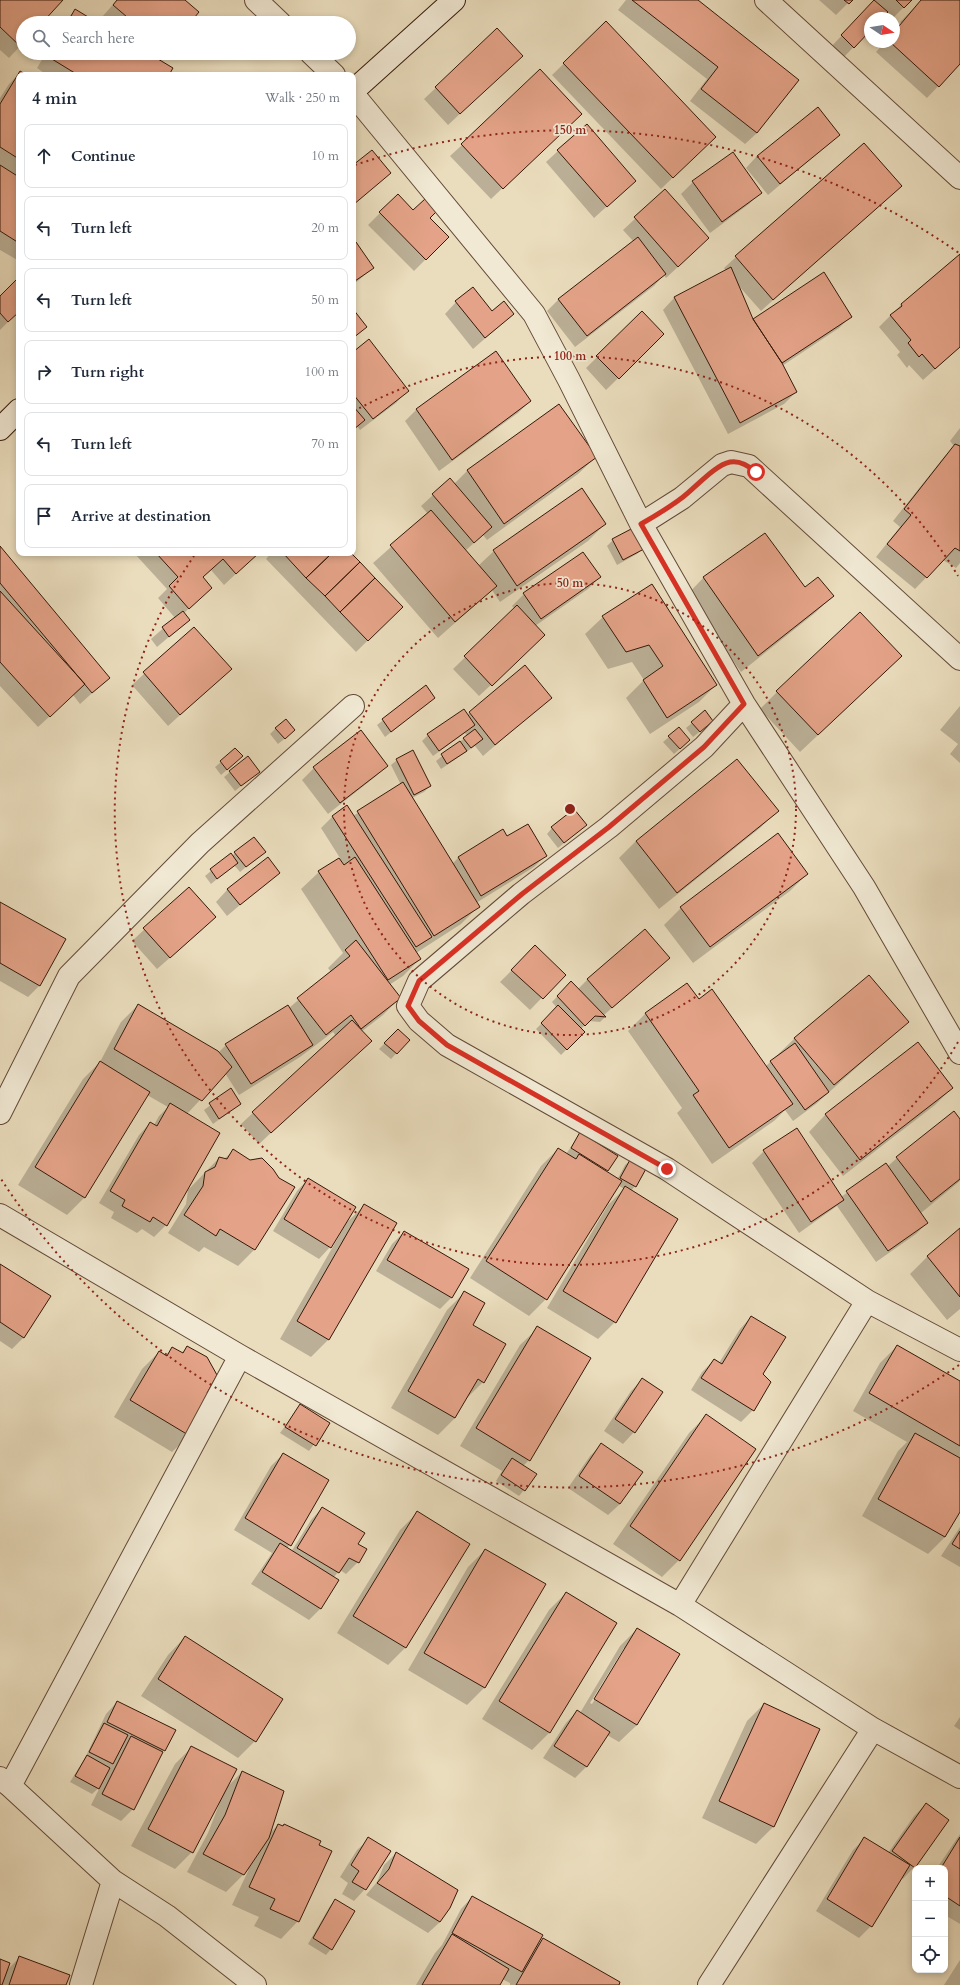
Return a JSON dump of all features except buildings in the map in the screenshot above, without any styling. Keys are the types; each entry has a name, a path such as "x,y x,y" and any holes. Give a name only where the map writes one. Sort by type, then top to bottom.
{"street":[{"path":"256,0 273,16"},
{"path":"356,89 454,0"},
{"path":"766,0 960,178"},
{"path":"318,60 331,72"},
{"path":"356,96 534,314 569,380 641,524 744,704 864,887 960,1053"},
{"path":"0,428 16,413"},
{"path":"641,524 682,498 722,465 731,462 749,466 960,659"},
{"path":"744,704 704,747 609,827 522,894 419,981 408,1006 419,1021 447,1045 667,1169 867,1301 960,1350"},
{"path":"0,1113 69,976 200,843 352,706"},
{"path":"0,1215 240,1356 680,1605 873,1729 960,1777"},
{"path":"680,1605 867,1301"},
{"path":"240,1356 5,1782 113,1881 167,1916 255,1985"},
{"path":"709,1985 873,1729"},
{"path":"81,1985 113,1881"}],"route":[{"path":"667,1169 447,1045 413,1015 408,1006 419,981 522,894 609,827 704,747 744,704 641,524 682,498 722,465 731,462 738,462 749,466 756,472"}]}
